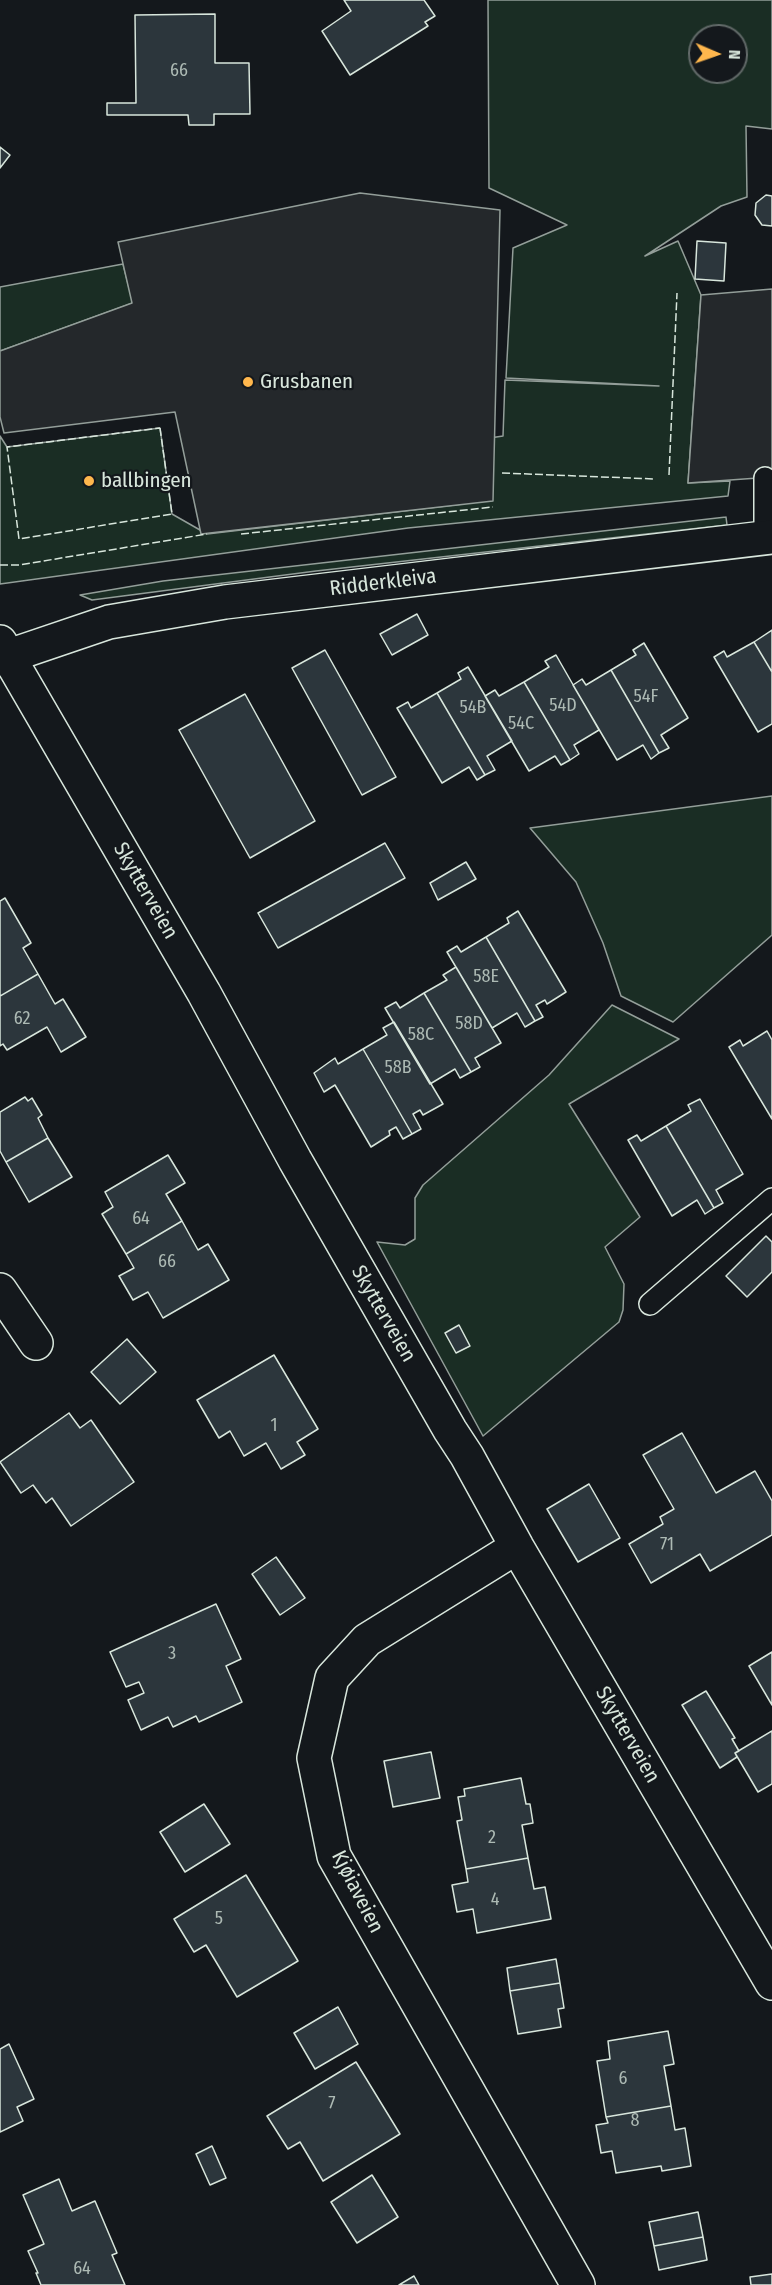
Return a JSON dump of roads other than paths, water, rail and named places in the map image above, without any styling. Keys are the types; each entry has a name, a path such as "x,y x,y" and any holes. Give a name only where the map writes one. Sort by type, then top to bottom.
{"street":[{"name":"Ridderkleiva","path":"3,652 109,622 225,602 769,537"},
{"name":"Skytterveien","path":"3,652 204,993 295,1160 467,1456 517,1547 772,1983"},
{"path":"0,1290 36,1343"},
{"name":"Kjøiaveien","path":"517,1547 367,1640 332,1678 314,1758 334,1856 578,2285"}],"lane":[{"path":"765,478 769,537"},
{"path":"650,1304 772,1199"}],"place":[{"name":"Grusbanen","path":"248,382"},
{"name":"ballbingen","path":"89,481"}]}
